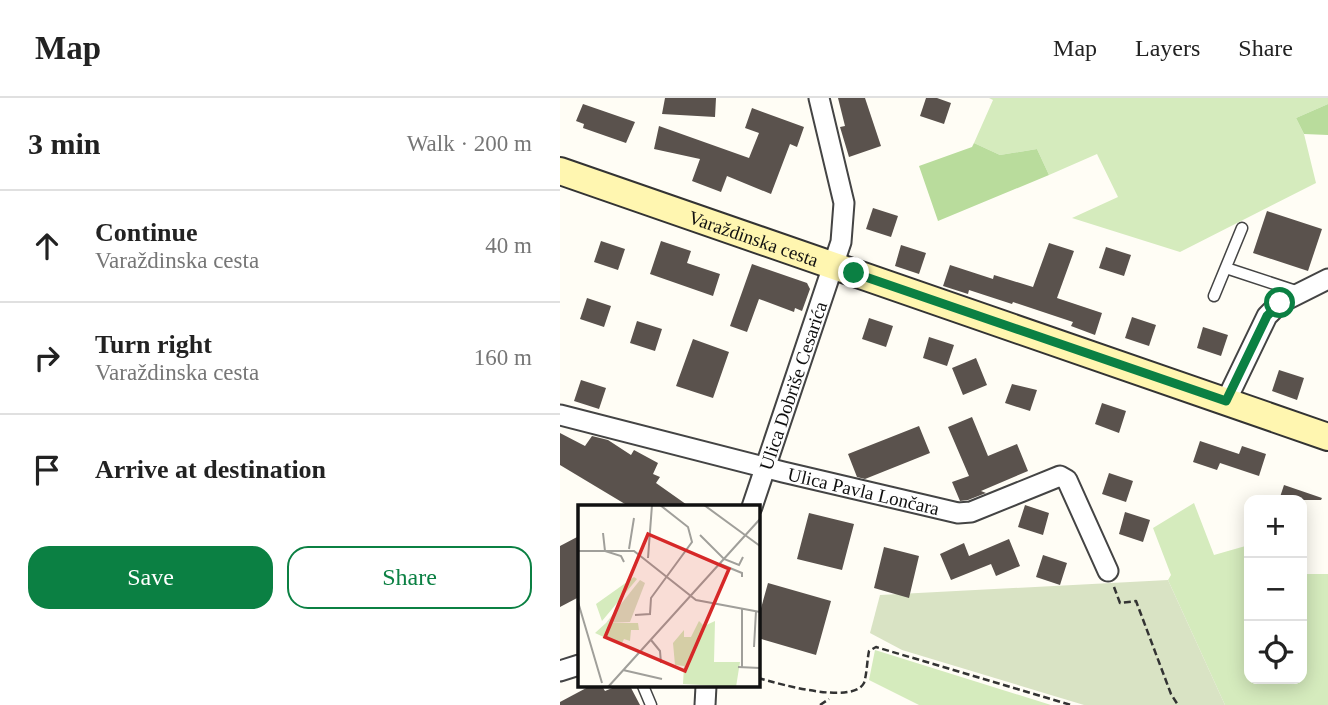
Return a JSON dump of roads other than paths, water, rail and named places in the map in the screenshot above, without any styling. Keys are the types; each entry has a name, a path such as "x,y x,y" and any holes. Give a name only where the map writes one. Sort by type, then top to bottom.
{"main road":[{"name":"Varaždinska cesta","path":"560,171 1328,437"}],"street":[{"name":"Ulica Dobriše Cesarića","path":"753,505 841,242 844,203 819,98"},
{"path":"1226,401 1267,316 1280,303 1328,279"},
{"name":"Ulica Pavla Lončara","path":"560,415 764,468 958,513 971,512 1060,476 1065,477 1108,570"},
{"path":"560,671 578,665"}],"lane":[{"path":"1214,296 1242,228"},
{"path":"1226,268 1300,293"},
{"path":"644,688 651,705"}]}
